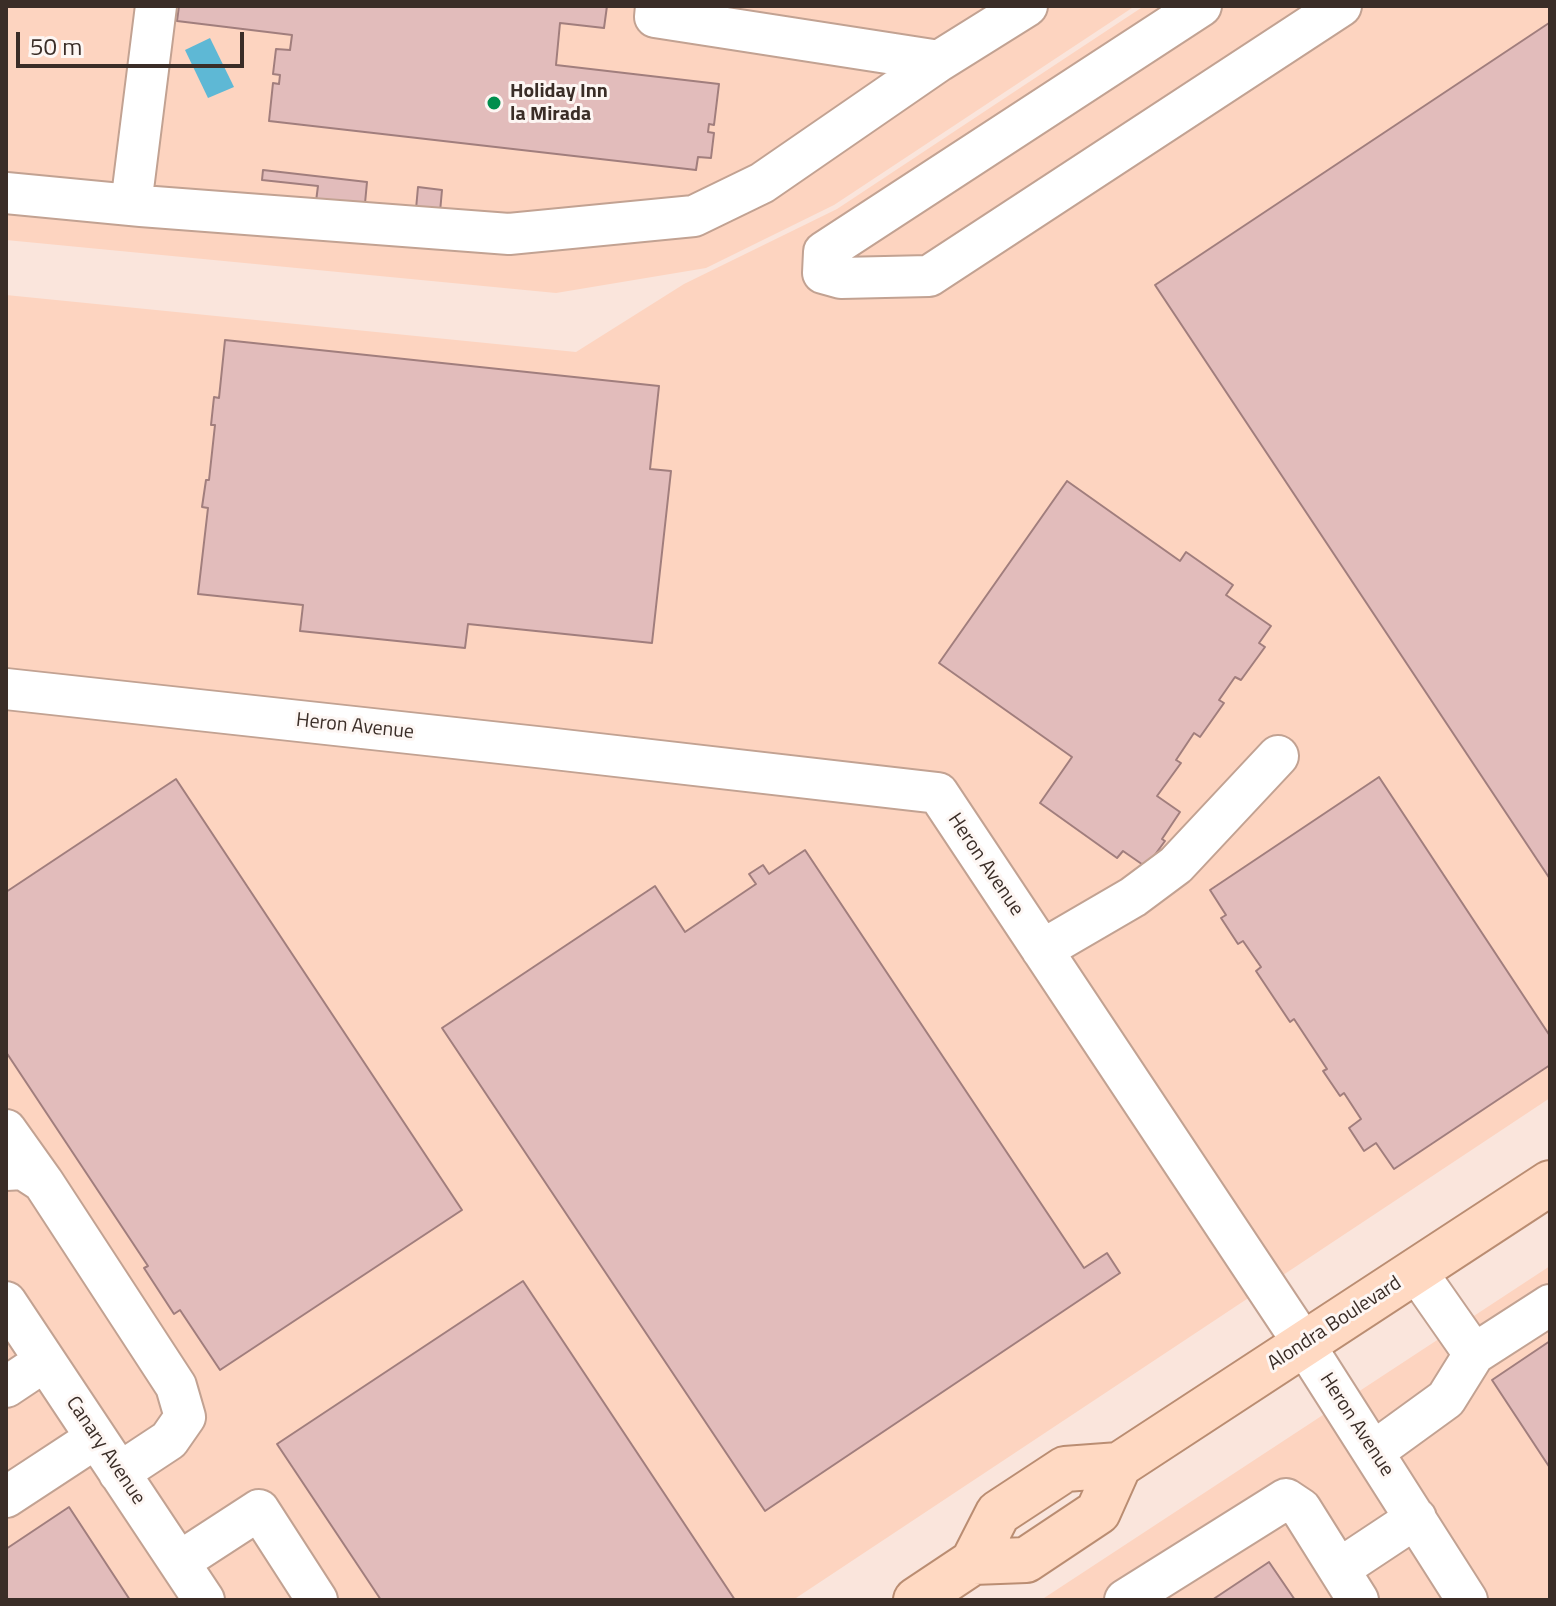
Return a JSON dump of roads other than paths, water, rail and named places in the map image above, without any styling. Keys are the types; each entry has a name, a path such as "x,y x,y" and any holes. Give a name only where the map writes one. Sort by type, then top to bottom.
{"main road":[{"name":"Alondra Boulevard","path":"951,1585 998,1513 1065,1469 1119,1465 1550,1183"}],"street":[{"path":"131,205 156,6"},
{"path":"656,6 655,17 939,61"},
{"path":"6,193 509,234 694,216 762,183 939,61 1027,6"},
{"path":"1201,6 824,252 823,273 841,278 929,276 1341,6"},
{"name":"Heron Avenue","path":"6,689 938,793 1304,1344 1467,1600"},
{"path":"1042,950 1133,897 1176,865 1278,756"},
{"path":"6,1130 24,1176 176,1386 185,1417 169,1440 119,1473"},
{"path":"1416,1271 1474,1354"},
{"name":"Canary Avenue","path":"6,1302 204,1600"},
{"path":"1373,1452 1446,1399 1474,1354 1550,1305"},
{"path":"6,1387 45,1361"},
{"path":"6,1497 96,1438"},
{"path":"1125,1600 1286,1499 1301,1509 1349,1584 1416,1518"},
{"path":"179,1562 259,1510 317,1600"}],"water":[{"path":"210,38 234,87 208,98 185,50"}],"place":[{"name":"Holiday Inn la Mirada","path":"494,103"}]}
